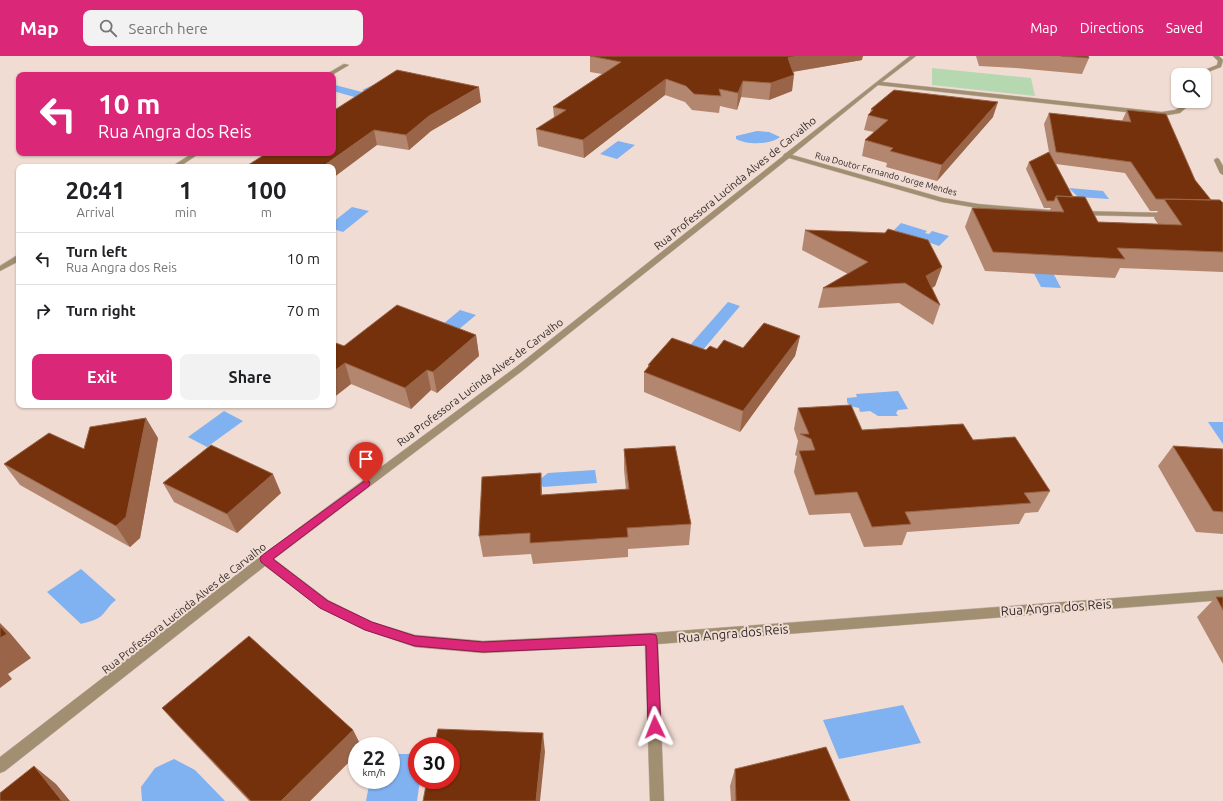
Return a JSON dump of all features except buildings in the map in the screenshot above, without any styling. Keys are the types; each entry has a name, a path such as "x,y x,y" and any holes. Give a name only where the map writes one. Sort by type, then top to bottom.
{"street":[{"name":"Rua Professora Lucinda Alves de Carvalho","path":"0,766 265,559 519,369 693,232 786,155 913,56"},
{"path":"1211,69 1219,66 1221,61 1216,56"},
{"path":"333,72 346,65"},
{"path":"877,83 1162,114 1174,113 1184,108"},
{"name":"Rua Doutor Fernando Jorge Mendes","path":"786,155 942,200 978,206 1056,212"},
{"path":"179,164 192,156"},
{"path":"1217,160 1223,173"},
{"path":"1072,212 1175,215"},
{"path":"0,269 16,260"},
{"name":"Rua Angra dos Reis","path":"265,559 324,604 369,626 415,641 483,647 651,639 1223,595"},
{"path":"651,639 657,801"}],"green space":[{"path":"932,68 1031,78 1035,96 932,85"}],"water":[{"path":"336,85 362,92 365,91 362,90 373,85 384,88 369,101 336,92"},
{"path":"757,131 769,132 780,137 776,140 765,143 752,143 736,139 736,136"},
{"path":"618,141 635,145 617,159 600,154"},
{"path":"1069,188 1103,191 1109,199 1078,197"},
{"path":"352,207 369,211 343,232 336,230 336,220"},
{"path":"901,223 927,231 925,233 929,234 932,231 949,236 939,246 894,230"},
{"path":"1029,264 1049,265 1061,288 1041,287"},
{"path":"728,302 740,306 697,357 684,352"},
{"path":"460,310 476,315 446,340 431,334"},
{"path":"898,391 908,409 898,410 896,413 898,416 878,416 870,411 860,412 859,408 850,406 847,402 847,398 857,397 856,394"},
{"path":"224,411 243,421 207,447 188,437"},
{"path":"1208,422 1223,422 1223,444"},
{"path":"595,470 597,483 543,487 539,480 548,473"},
{"path":"81,569 116,600 100,617 81,624 47,592"},
{"path":"903,705 921,743 839,759 823,720"},
{"path":"400,754 408,754 408,789 419,789 417,801 366,801 368,789 400,789"},
{"path":"174,759 195,770 225,801 142,801 141,787 155,768"}],"route":[{"path":"366,483 265,559 324,604 369,626 415,641 483,647 651,639 655,727"}]}
